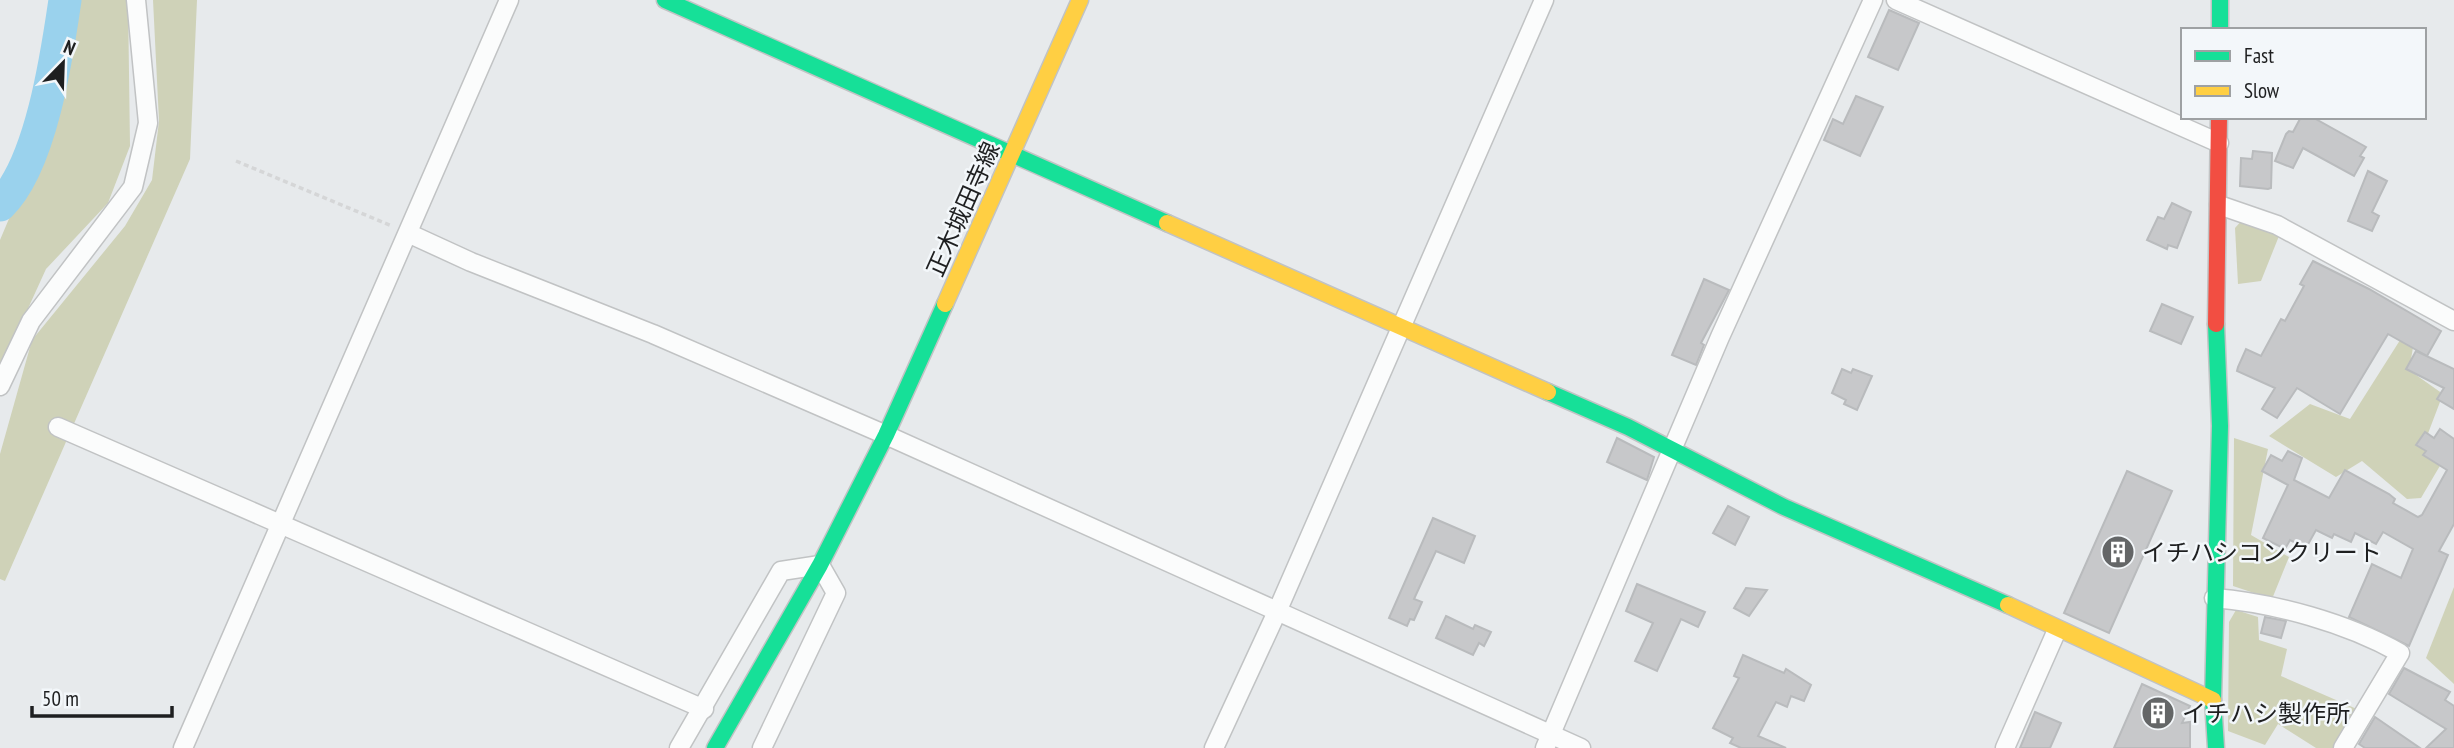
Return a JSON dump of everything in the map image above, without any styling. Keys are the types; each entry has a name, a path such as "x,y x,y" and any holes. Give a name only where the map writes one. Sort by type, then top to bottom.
{"street":[{"path":"0,386 31,321 133,187 148,123 136,0"},
{"path":"183,748 410,234 509,0"},
{"path":"665,0 1673,448 1784,507 1902,556 2213,700"},
{"name":"正木城田寺線","path":"715,748 820,565 886,435 1080,0"},
{"path":"1214,748 1276,614 1544,0"},
{"path":"1548,742 1673,448 1873,0"},
{"path":"1896,0 2219,143"},
{"path":"2220,0 2220,28"},
{"path":"2216,748 2213,700 2220,426 2216,328 2219,119"},
{"path":"2219,205 2277,225 2454,321"},
{"path":"410,234 471,262 653,334 886,435 1548,742 1581,748"},
{"path":"58,427 704,709"},
{"path":"679,748 704,709 781,571 820,565 835,593 769,746"},
{"path":"2214,598 2253,601 2365,633 2400,653 2343,748"},
{"path":"2005,748 2057,630"}],"path":[{"path":"236,161 410,234"}],"green space":[{"path":"69,0 128,0 130,146 108,203 46,269 0,370 0,240 11,214"},
{"path":"153,0 197,0 190,159 5,581 0,579 0,454 32,340 125,226 152,180 159,121"},
{"path":"2243,219 2279,236 2261,281 2238,284 2235,228"},
{"path":"2402,337 2414,342 2409,370 2443,394 2424,444 2441,464 2421,498 2407,499 2362,461 2336,477 2269,436 2310,404 2350,419"},
{"path":"2234,438 2268,449 2251,535 2289,557 2272,599 2233,586"},
{"path":"2454,587 2454,684 2426,658"},
{"path":"2236,610 2258,617 2259,640 2287,649 2281,676 2359,710 2337,748 2316,748 2278,724 2265,745 2228,731 2229,622"}],"building":[{"path":"1889,10 1919,23 1898,70 1868,57"},
{"path":"1856,96 1883,107 1860,156 1824,140 1833,119 1843,124"},
{"path":"2300,119 2316,119 2366,147 2360,156 2364,158 2354,176 2303,148 2293,168 2275,161 2286,134 2293,132"},
{"path":"2253,151 2272,153 2271,188 2240,186 2241,158 2252,159"},
{"path":"2368,171 2387,181 2372,212 2379,216 2372,231 2348,221"},
{"path":"2172,203 2191,212 2177,248 2168,245 2167,249 2147,240 2158,217 2164,219"},
{"path":"2313,261 2369,289 2441,331 2427,356 2388,334 2340,414 2297,388 2277,418 2262,409 2275,388 2237,371 2246,349 2261,356 2281,319 2285,321 2304,286 2300,284"},
{"path":"1704,279 1729,290 1701,343 1704,345 1696,365 1672,355"},
{"path":"2162,304 2193,317 2181,344 2150,331"},
{"path":"2416,351 2454,369 2454,409 2437,399 2444,388 2406,369"},
{"path":"1842,369 1851,373 1853,369 1872,376 1857,410 1844,404 1846,400 1832,393"},
{"path":"2440,429 2454,439 2454,524 2439,551 2448,555 2409,646 2349,617 2372,564 2401,578 2413,549 2383,532 2376,544 2355,533 2351,542 2334,534 2332,538 2316,530 2306,548 2290,540 2285,549 2263,538 2288,485 2262,471 2271,455 2282,461 2288,451 2302,458 2294,480 2329,498 2345,470 2389,494 2395,499 2393,503 2418,517 2422,515 2447,470 2423,455 2426,451 2416,445 2425,432 2434,438"},
{"path":"1617,438 1654,457 1647,480 1607,462"},
{"name":"イチハシコンクリート","path":"2127,471 2172,491 2109,633 2064,613"},
{"path":"1728,506 1749,517 1735,545 1713,533"},
{"path":"1433,518 1475,536 1464,563 1436,551 1414,599 1422,602 1414,620 1410,619 1407,626 1389,618"},
{"path":"1637,584 1705,612 1698,627 1681,619 1657,671 1635,661 1653,623 1626,611"},
{"path":"1746,588 1767,590 1749,616 1734,608"},
{"path":"1446,616 1473,629 1475,625 1491,632 1484,646 1479,643 1473,655 1436,638"},
{"path":"2265,617 2286,621 2281,638 2261,633"},
{"path":"1743,655 1784,673 1786,669 1811,685 1804,701 1791,696 1787,707 1776,702 1758,736 1786,748 1741,748 1730,743 1733,738 1713,728 1739,678 1734,676"},
{"path":"2404,668 2450,692 2445,700 2454,706 2454,748 2426,748 2446,729 2389,694"},
{"name":"イチハシ製作所","path":"2142,684 2190,706 2182,723 2190,722 2190,748 2114,748"},
{"path":"2035,712 2061,723 2050,748 2020,748"},
{"path":"2375,717 2420,748 2365,748 2359,744"}],"waterway":[{"path":"0,205 14,187 36,138 52,79 65,0"}],"traffic: fast":[{"path":"665,0 1167,223"},
{"path":"2220,0 2220,28"},
{"path":"715,748 820,565 886,435 945,304"},
{"path":"2216,324 2220,426 2213,700 2216,748"},
{"path":"1548,392 1628,427 1784,507 2008,605"}],"traffic: slow":[{"path":"945,304 1080,0"},
{"path":"1167,223 1548,392"},
{"path":"2008,605 2213,700"}],"traffic: jam":[{"path":"2216,324 2219,119"}],"place":[{"name":"イチハシコンクリート","path":"2118,552"},
{"name":"イチハシ製作所","path":"2158,713"}]}
